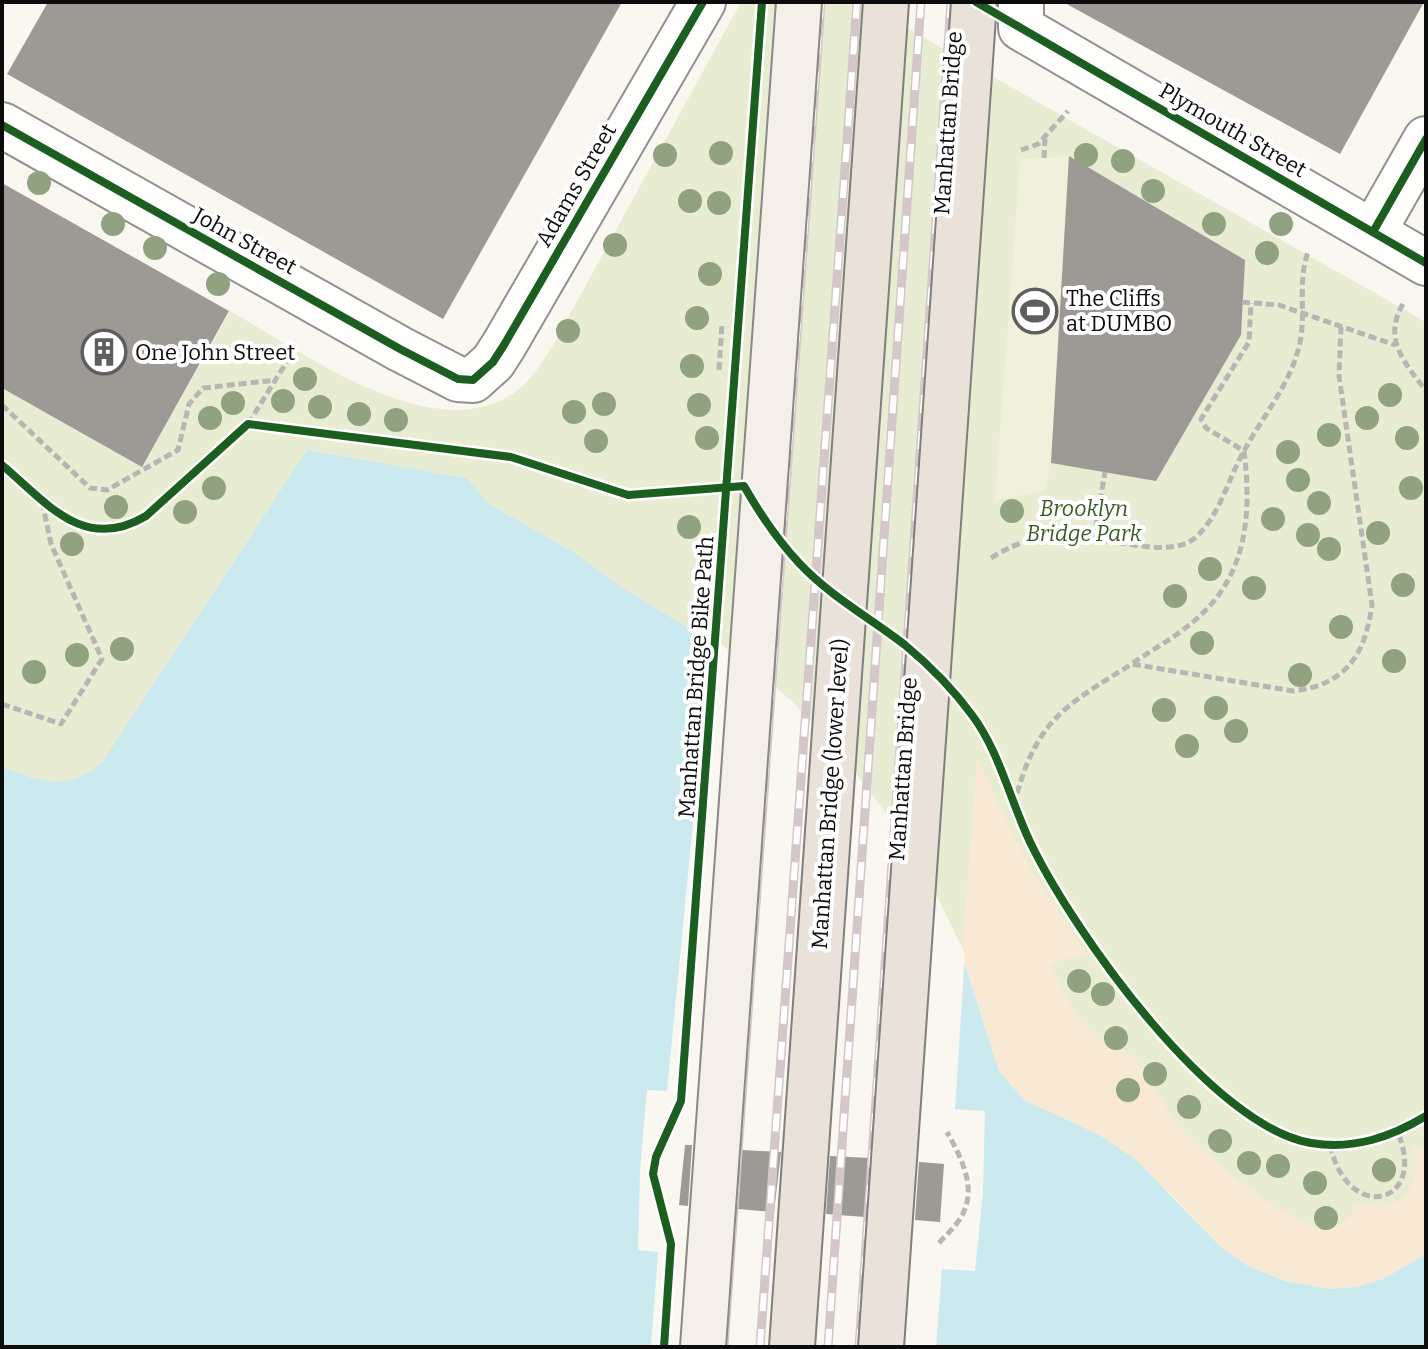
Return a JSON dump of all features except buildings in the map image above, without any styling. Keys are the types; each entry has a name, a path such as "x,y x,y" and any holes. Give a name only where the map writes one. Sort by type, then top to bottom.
{"main road":[{"path":"703,1347 799,2"},
{"name":"Manhattan Bridge (lower level)","path":"792,1347 886,2"},
{"name":"Manhattan Bridge","path":"881,1347 974,2"}],"street":[{"name":"Adams Street","path":"473,380 493,362 504,345 703,2"},
{"name":"Plymouth Street","path":"1021,15 1426,263"},
{"name":"John Street","path":"2,125 410,354 458,379 473,380"},
{"path":"1373,232 1426,139"}],"path":[{"path":"1021,150 1045,138 1064,116"},
{"path":"1044,158 1045,138"},
{"path":"991,558 1012,545 1038,536 1094,537 1150,547 1178,547 1195,538 1219,503 1244,451 1293,365 1301,336 1307,255"},
{"path":"1242,302 1279,305 1395,345"},
{"path":"1244,451 1206,428 1201,419 1249,342 1251,303"},
{"path":"1404,303 1392,332 1395,345 1426,391"},
{"path":"1132,664 1293,691 1317,688 1335,679 1350,666 1369,628 1372,605 1339,376 1341,327"},
{"path":"2,465 42,500 84,527 99,531 127,527 146,516 248,424 299,343"},
{"path":"2,405 90,488 99,491 107,490 178,450 189,404 203,388 277,380"},
{"path":"248,424 511,457 628,495 660,495 721,486"},
{"path":"1014,805 1034,743 1056,717 1193,623 1219,596 1237,565 1246,517 1248,483 1244,451"},
{"path":"1094,537 1105,472"},
{"path":"2,704 61,724 102,659 96,638 48,533 42,500"},
{"path":"979,726 1056,891 1129,995 1217,1089 1268,1127 1291,1138 1330,1145 1378,1140 1398,1133 1426,1116"},
{"path":"1330,1145 1338,1173 1347,1184 1359,1193 1383,1196 1393,1192 1406,1172 1407,1159 1398,1133"}],"green space":[{"name":"Brooklyn Bridge Park","path":"741,2 861,2 1426,322 1426,1254 1169,1192 1058,1117 962,956 729,654 620,586 575,553 488,503 467,478 307,450 101,764 75,778 53,782 2,767 2,388 145,461 230,311 332,370 410,403 449,410 485,406 518,390 552,347"},
{"name":"The Cliffs at DUMBO","path":"1069,156 1051,463 1046,490 995,501 1020,159"}],"sand":[{"path":"977,759 1029,867 1089,957 1059,959 1051,966 1082,1023 1097,1037 1127,1053 1143,1067 1174,1120 1202,1149 1269,1202 1311,1226 1327,1229 1338,1226 1353,1214 1354,1202 1370,1206 1396,1203 1412,1186 1415,1160 1412,1144 1426,1153 1426,1254 1383,1279 1356,1287 1329,1289 1285,1281 1248,1266 1222,1248 1169,1192 1058,1117 1024,1100 999,1071 962,956"}],"water":[{"path":"307,450 467,478 488,503 575,553 620,586 730,654 962,956 999,1071 1024,1100 1099,1135 1135,1159 1222,1248 1248,1266 1285,1281 1329,1289 1356,1287 1383,1279 1426,1254 1426,1347 2,1347 2,767 53,782 75,778 101,764"}],"pier":[{"path":"711,636 791,700 845,759 917,854 965,954 955,1109 985,1111 983,1193 975,1271 942,1269 936,1347 651,1347 658,1252 638,1250 640,1170 647,1090 667,1091"}],"railway":[{"path":"724,1347 821,2"},
{"path":"760,1347 857,2"},
{"path":"828,1347 921,2"},
{"path":"859,1347 951,2"}],"cycle path":[{"path":"2,125 400,349 458,379 473,380 493,362 504,345 703,2"},
{"name":"Manhattan Bridge Bike Path","path":"664,1347 671,1244 653,1174 656,1157 681,1101 762,2"},
{"path":"976,2 1426,263"},
{"path":"1373,232 1426,139"},
{"path":"2,465 68,519 104,529 124,526 146,516 248,424 511,457 628,495 744,486 784,546 812,576 914,653 965,705 990,745 1032,846 1080,927 1150,1021 1231,1102 1272,1129 1311,1143 1327,1145 1357,1143 1386,1136 1426,1116"}],"place":[{"name":"The Cliffs at DUMBO","path":"1035,311"},
{"name":"One John Street","path":"104,352"}]}
